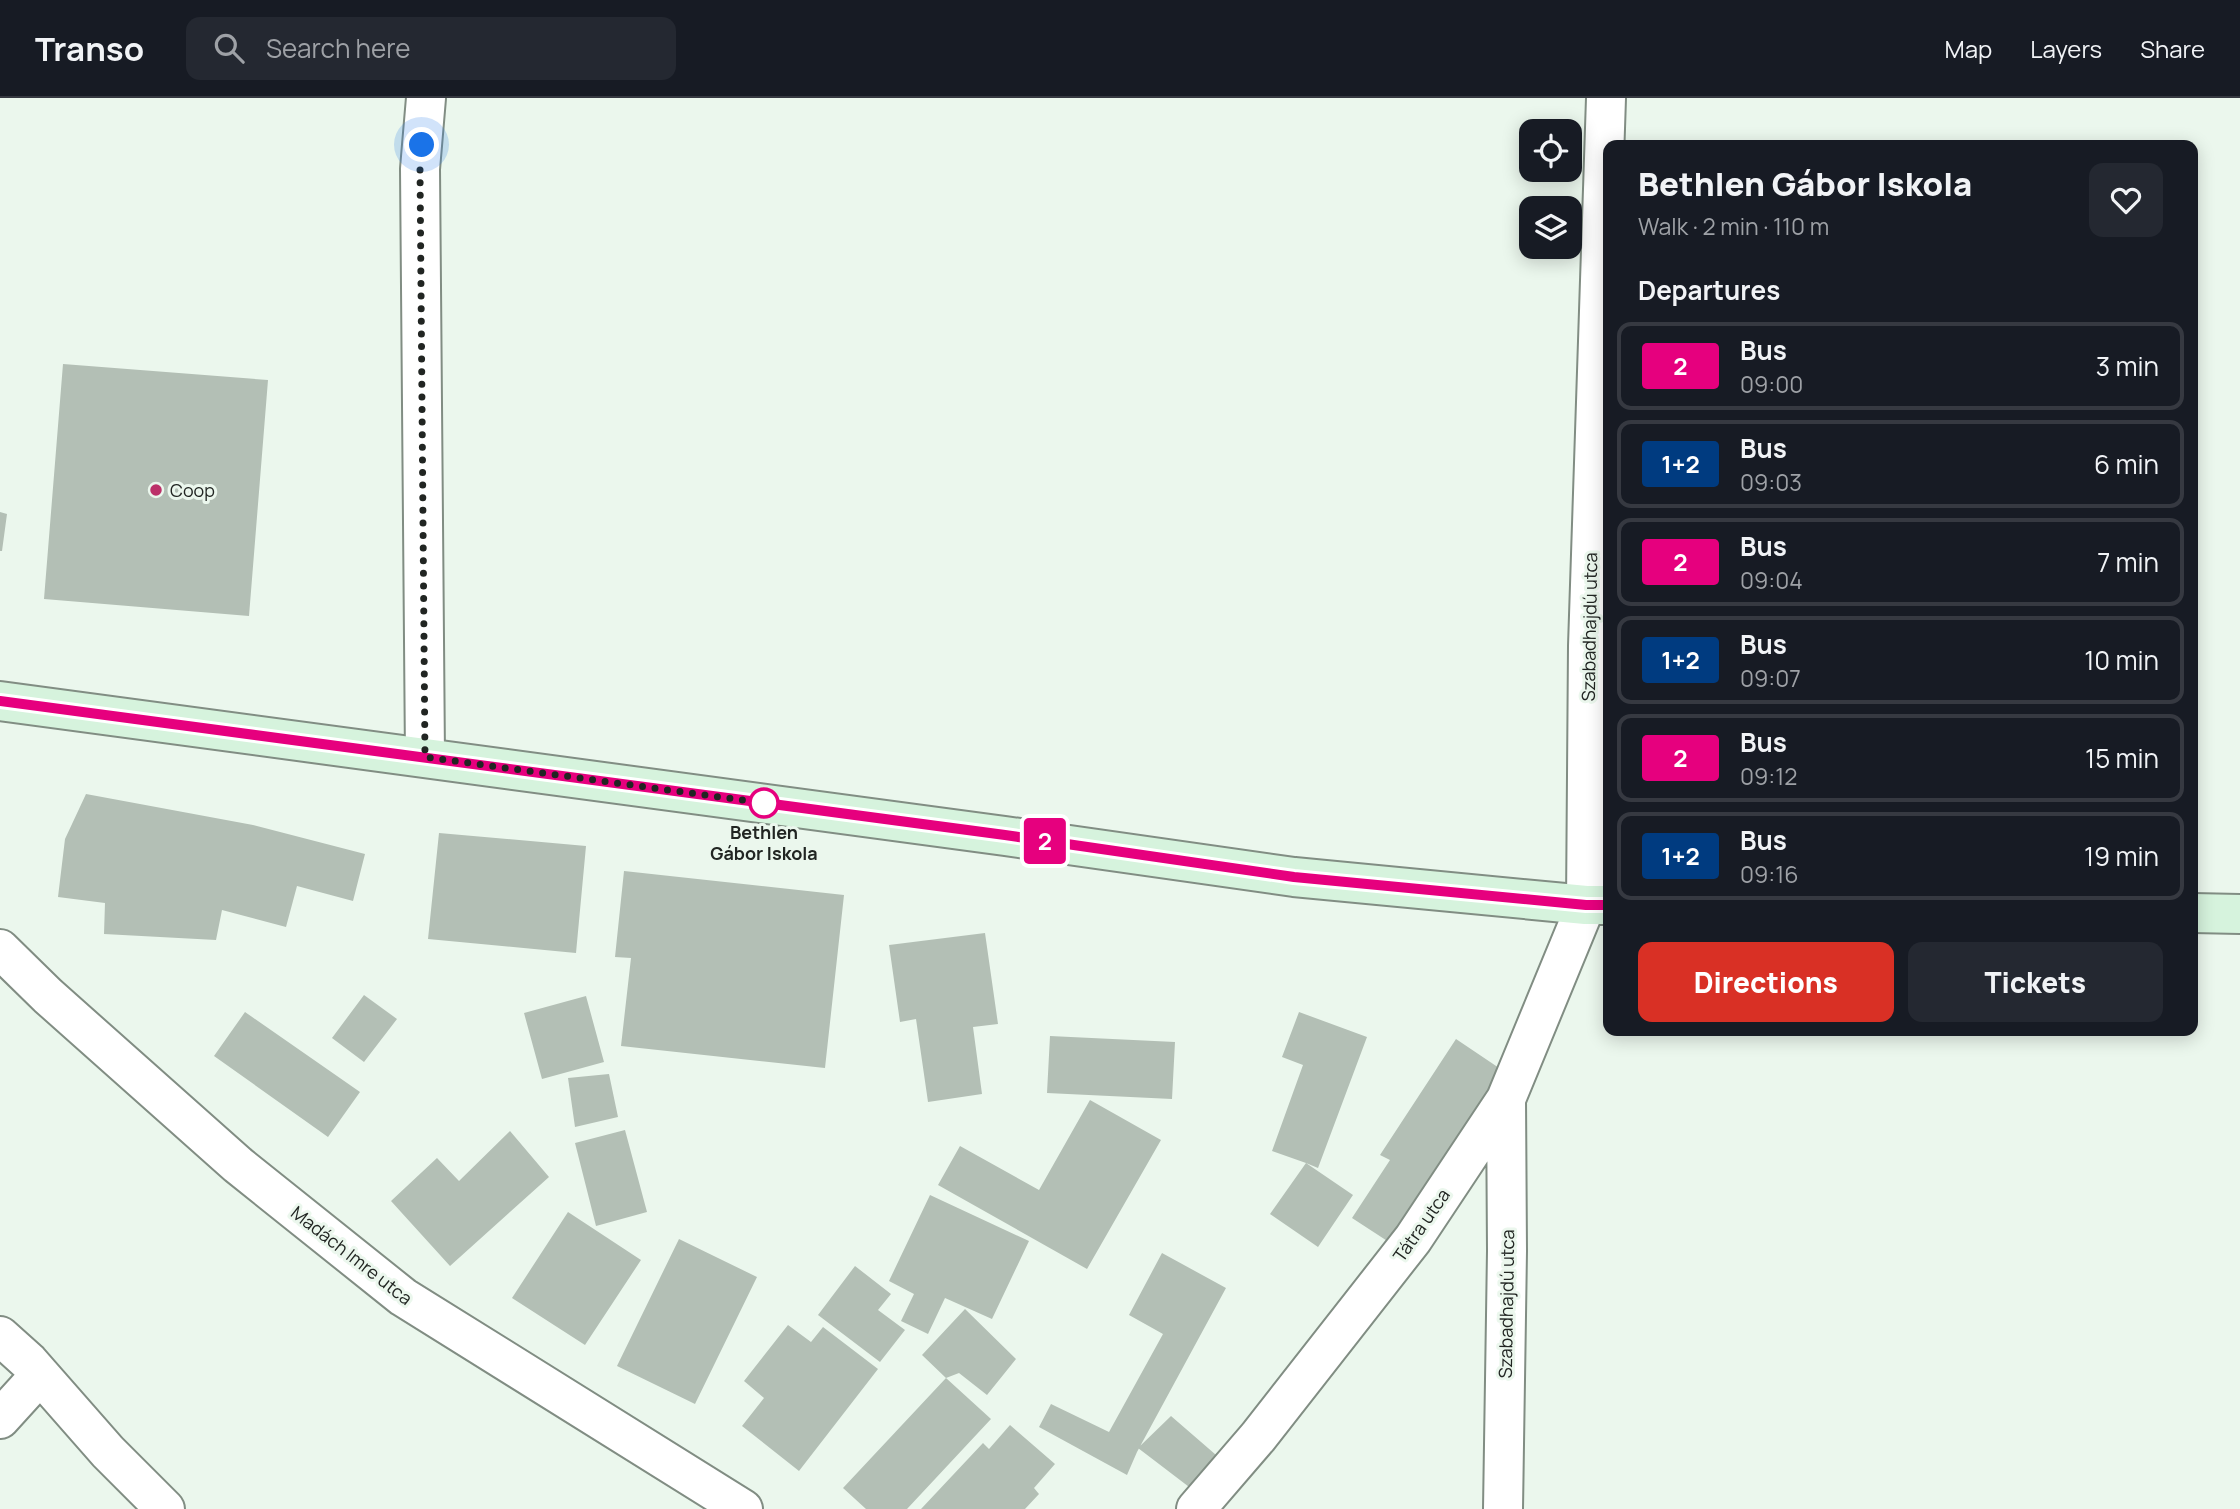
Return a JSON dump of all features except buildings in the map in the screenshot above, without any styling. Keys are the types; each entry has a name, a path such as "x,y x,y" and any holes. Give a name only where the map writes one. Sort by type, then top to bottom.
{"main road":[{"path":"0,701 1005,835 1294,877 1597,905"},
{"path":"2198,913 2240,914"}],"street":[{"path":"425,757 420,169 426,98"},
{"name":"Szabadhajdú utca","path":"1605,140 1606,98"},
{"name":"Szabadhajdú utca","path":"1597,905 1588,646 1603,189"},
{"name":"Tátra utca","path":"1196,1509 1258,1437 1413,1239 1506,1099 1597,905"},
{"name":"Madách Imre utca","path":"0,949 48,996 238,1165 403,1297 743,1509"},
{"name":"Szabadhajdú utca","path":"1503,1509 1507,1251 1506,1099"},
{"path":"0,1336 29,1362 107,1452 165,1509"},
{"path":"0,1419 40,1376"}],"bus line":[{"name":"2","path":"0,701 1005,835 1294,877 1603,905"}],"place":[{"name":"Coop","path":"156,490"},
{"name":"Bethlen Gábor Iskola","path":"764,803"}],"route":[{"path":"422,145 420,169 425,757 764,803"}]}
